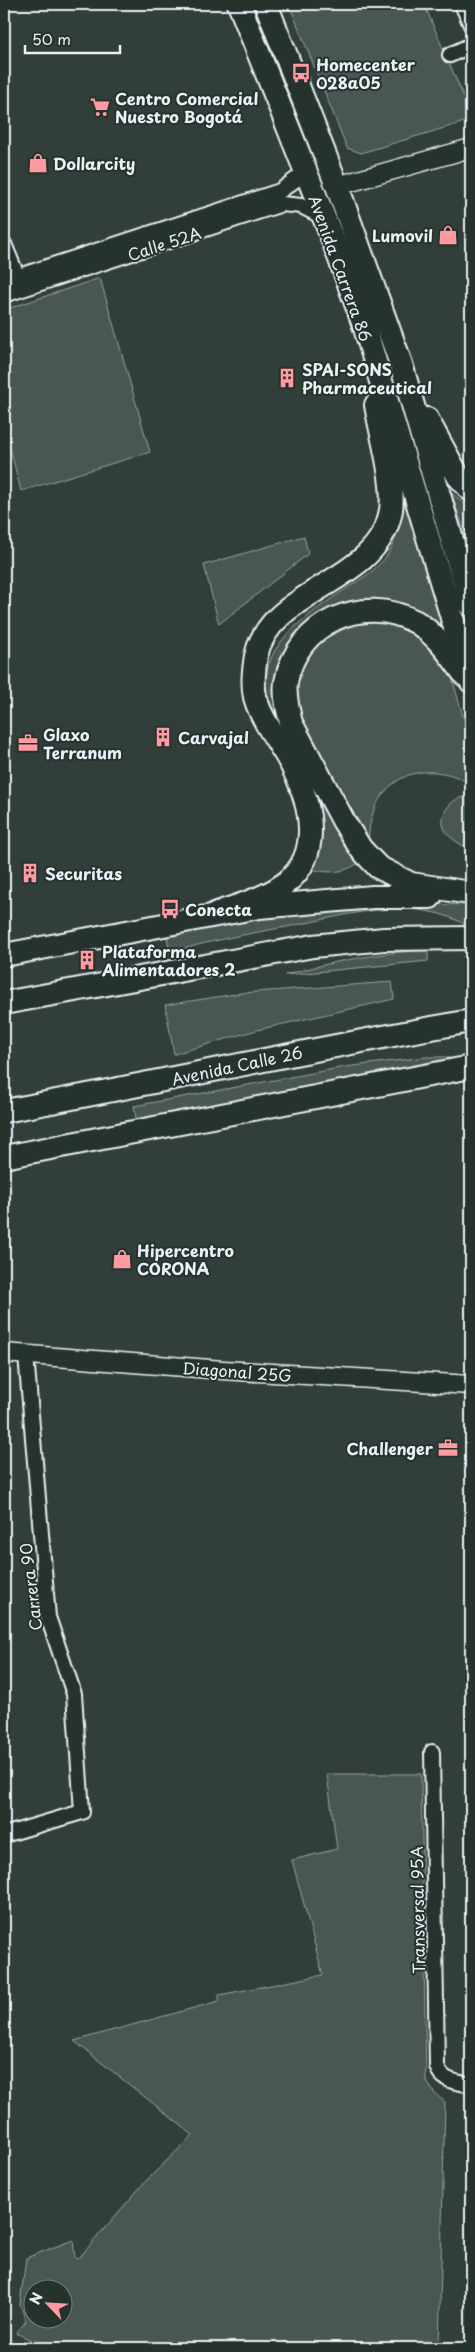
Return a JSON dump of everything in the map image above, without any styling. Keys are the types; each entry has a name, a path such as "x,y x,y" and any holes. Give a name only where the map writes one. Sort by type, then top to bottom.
{"main road":[{"name":"Avenida Carrera 86","path":"239,4 306,172 364,328 471,681"},
{"name":"Avenida Carrera 86","path":"266,4 336,186 401,364 471,605"},
{"path":"215,914 267,894 287,882 300,867 309,847 310,821 308,806 294,770 256,698 253,674 259,646 269,628 292,608 365,558 380,538 389,518 391,490 364,328"},
{"path":"401,364 439,444 458,476 471,490"},
{"path":"471,685 440,644 417,623 393,613 370,610 357,610 339,617 311,636 295,657 286,682 286,705 291,723 344,822 369,859 388,874 411,884 471,893"},
{"path":"4,955 215,914 300,902 373,897 471,897"},
{"path":"4,1003 276,951 346,941 408,938 471,938"},
{"name":"Avenida Calle 26","path":"4,1111 143,1085 331,1046 471,1021"},
{"path":"4,1157 471,1067"}],"street":[{"path":"462,4 471,24"},
{"path":"450,55 471,45"},
{"path":"336,186 471,148"},
{"name":"Calle 52A","path":"4,295 20,282 280,192 306,172"},
{"name":"Calle 52A","path":"4,281 20,282 282,204 301,206 323,217"},
{"path":"4,244 20,282"},
{"name":"Diagonal 25G","path":"4,1353 471,1385"},
{"name":"Carrera 90","path":"4,1835 82,1812 74,1694 48,1617 26,1355"},
{"name":"Transversal 95A","path":"432,1752 437,2066 442,2076 451,2081 471,2085"}],"shaded area":[{"path":"289,4 424,4 471,114 471,120 361,153 347,148"},
{"path":"100,278 150,452 21,491 4,425 4,310"},
{"path":"403,488 444,634 411,611 307,631 284,735 271,709 266,686 268,666 276,648 289,632 306,617 369,573 388,554 398,530"},
{"path":"451,492 471,510 471,551"},
{"path":"304,536 308,554 219,624 204,565"},
{"path":"367,623 393,624 420,635 446,666 453,681 471,745 471,786 454,776 435,772 420,772 395,782 385,791 377,803 369,829 369,844 298,727 293,695 301,664 321,640 351,626"},
{"path":"307,773 359,863 353,867 335,872 310,869 320,836 320,816"},
{"path":"471,797 471,850 450,837 443,824 443,818 448,807 457,799"},
{"path":"365,903 471,905 471,928 449,917 426,911 380,910 227,938 170,953 167,937 4,967 4,961 172,928"},
{"path":"428,950 428,961 285,975 356,958"},
{"path":"392,982 394,999 257,1030 174,1054 165,1005 242,993"},
{"path":"426,1057 445,1057 465,1062 137,1123 134,1106 345,1067"},
{"path":"327,1774 421,1774 426,2080 435,2094 445,2102 439,2348 38,2348 29,2339 16,2333 22,2326 22,2330 72,2330 72,2280 23,2280 26,2258 73,2240 75,2258 78,2259 143,2184 193,2135 74,2041 219,2001 219,1995 323,1975 292,1860 337,1849"},
{"path":"22,2289 22,2310 20,2304"}],"place":[{"name":"Homecenter 028a05","path":"301,73"},
{"name":"Centro Comercial Nuestro Bogotá","path":"100,107"},
{"name":"Dollarcity","path":"38,163"},
{"name":"Lumovil","path":"448,235"},
{"name":"SPAI-SONS Pharmaceutical","path":"287,378"},
{"name":"Carvajal","path":"163,737"},
{"name":"Glaxo Terranum","path":"28,743"},
{"name":"Securitas","path":"30,873"},
{"name":"Conecta","path":"170,909"},
{"name":"Plataforma Alimentadores 2","path":"87,960"},
{"name":"Hipercentro CORONA","path":"122,1259"},
{"name":"Challenger","path":"448,1448"}]}
